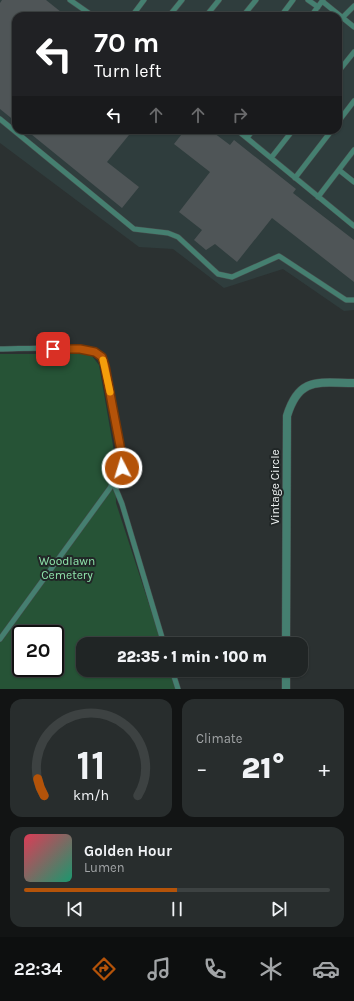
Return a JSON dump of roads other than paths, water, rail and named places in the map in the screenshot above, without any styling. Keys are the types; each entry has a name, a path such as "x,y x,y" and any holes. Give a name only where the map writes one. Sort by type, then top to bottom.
{"street":[{"name":"Vintage Circle","path":"286,637 287,416 295,394 304,387 316,384 354,383"},
{"path":"286,677 286,689"}],"lane":[{"path":"70,0 87,12"},
{"path":"135,12 144,0"},
{"path":"173,12 182,0"},
{"path":"209,12 218,0"},
{"path":"246,12 256,0"},
{"path":"284,12 293,0"},
{"path":"308,0 318,7"},
{"path":"314,12 322,0 336,12"},
{"path":"354,6 342,17 354,27"},
{"path":"342,67 354,52"},
{"path":"342,117 354,102"},
{"path":"0,119 12,129"},
{"path":"18,134 134,229 168,233 178,237 218,274 232,277 279,256 346,300 354,300"},
{"path":"242,134 354,226"},
{"path":"247,138 250,134"},
{"path":"271,158 290,134"},
{"path":"295,178 329,134"},
{"path":"318,197 354,150"},
{"path":"339,170 354,182"},
{"path":"0,349 80,349 95,352 102,357 122,456 122,468 113,482 0,639"},
{"path":"113,482 122,504 162,637"},
{"path":"174,677 178,689"}],"park label":[{"name":"Woodlawn Cemetery","path":"67,568"}]}
